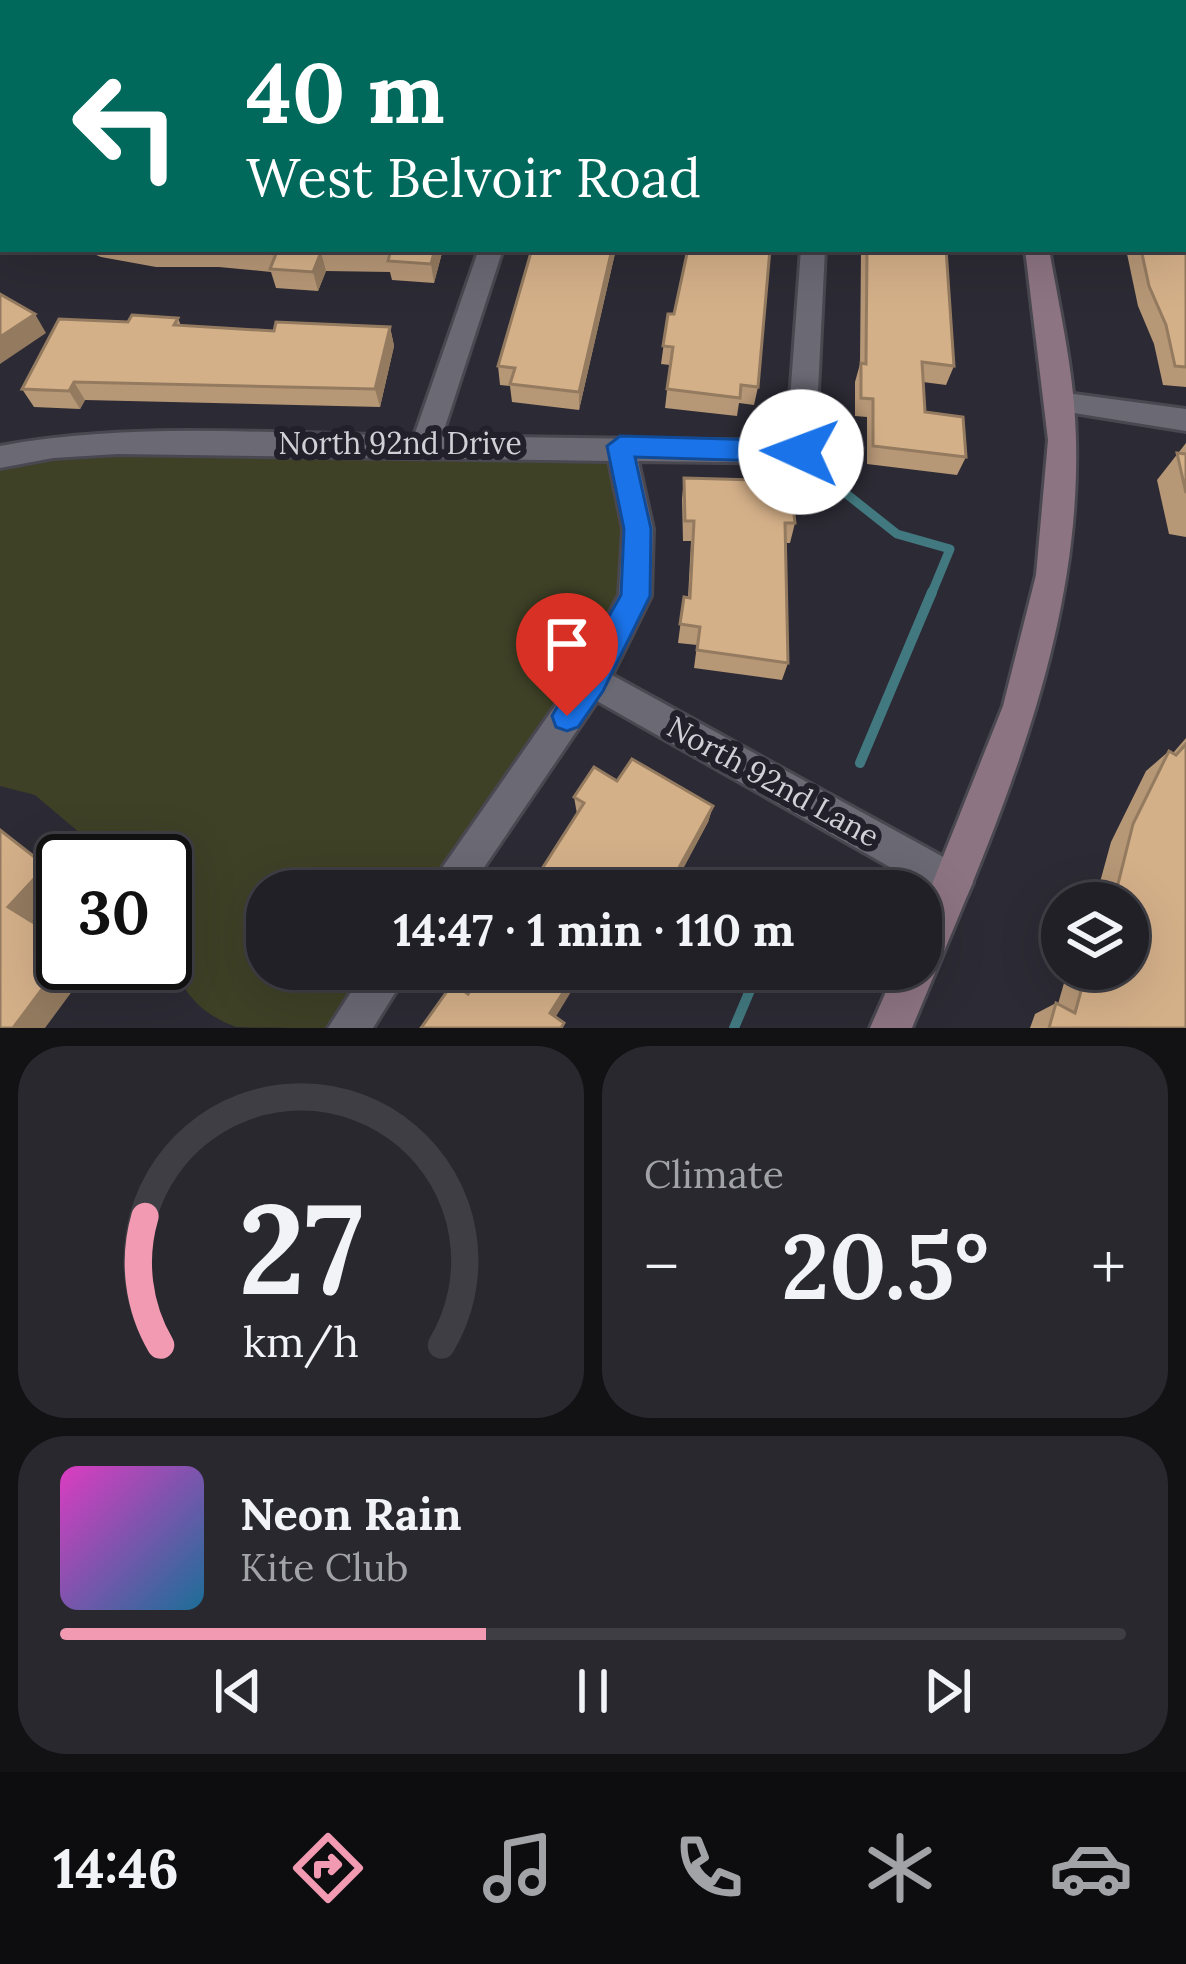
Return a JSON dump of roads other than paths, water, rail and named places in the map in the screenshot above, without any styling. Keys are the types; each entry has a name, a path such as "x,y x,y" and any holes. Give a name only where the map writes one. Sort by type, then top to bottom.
{"street":[{"path":"425,444 490,252"},
{"name":"North 92nd Drive","path":"0,457 87,443 620,446 801,452 813,252"},
{"path":"942,910 1007,752 1033,666 1060,504 1059,402 1037,252"},
{"path":"1059,402 1186,420"},
{"path":"460,870 592,681 635,596 638,529 620,446"},
{"name":"North 92nd Lane","path":"592,681 954,883"},
{"path":"349,1028 375,990"},
{"path":"891,1028 907,990"}],"waterway":[{"path":"810,465 897,534 950,549 931,595"},
{"path":"860,763 932,592"},
{"path":"734,1028 750,990"}]}
